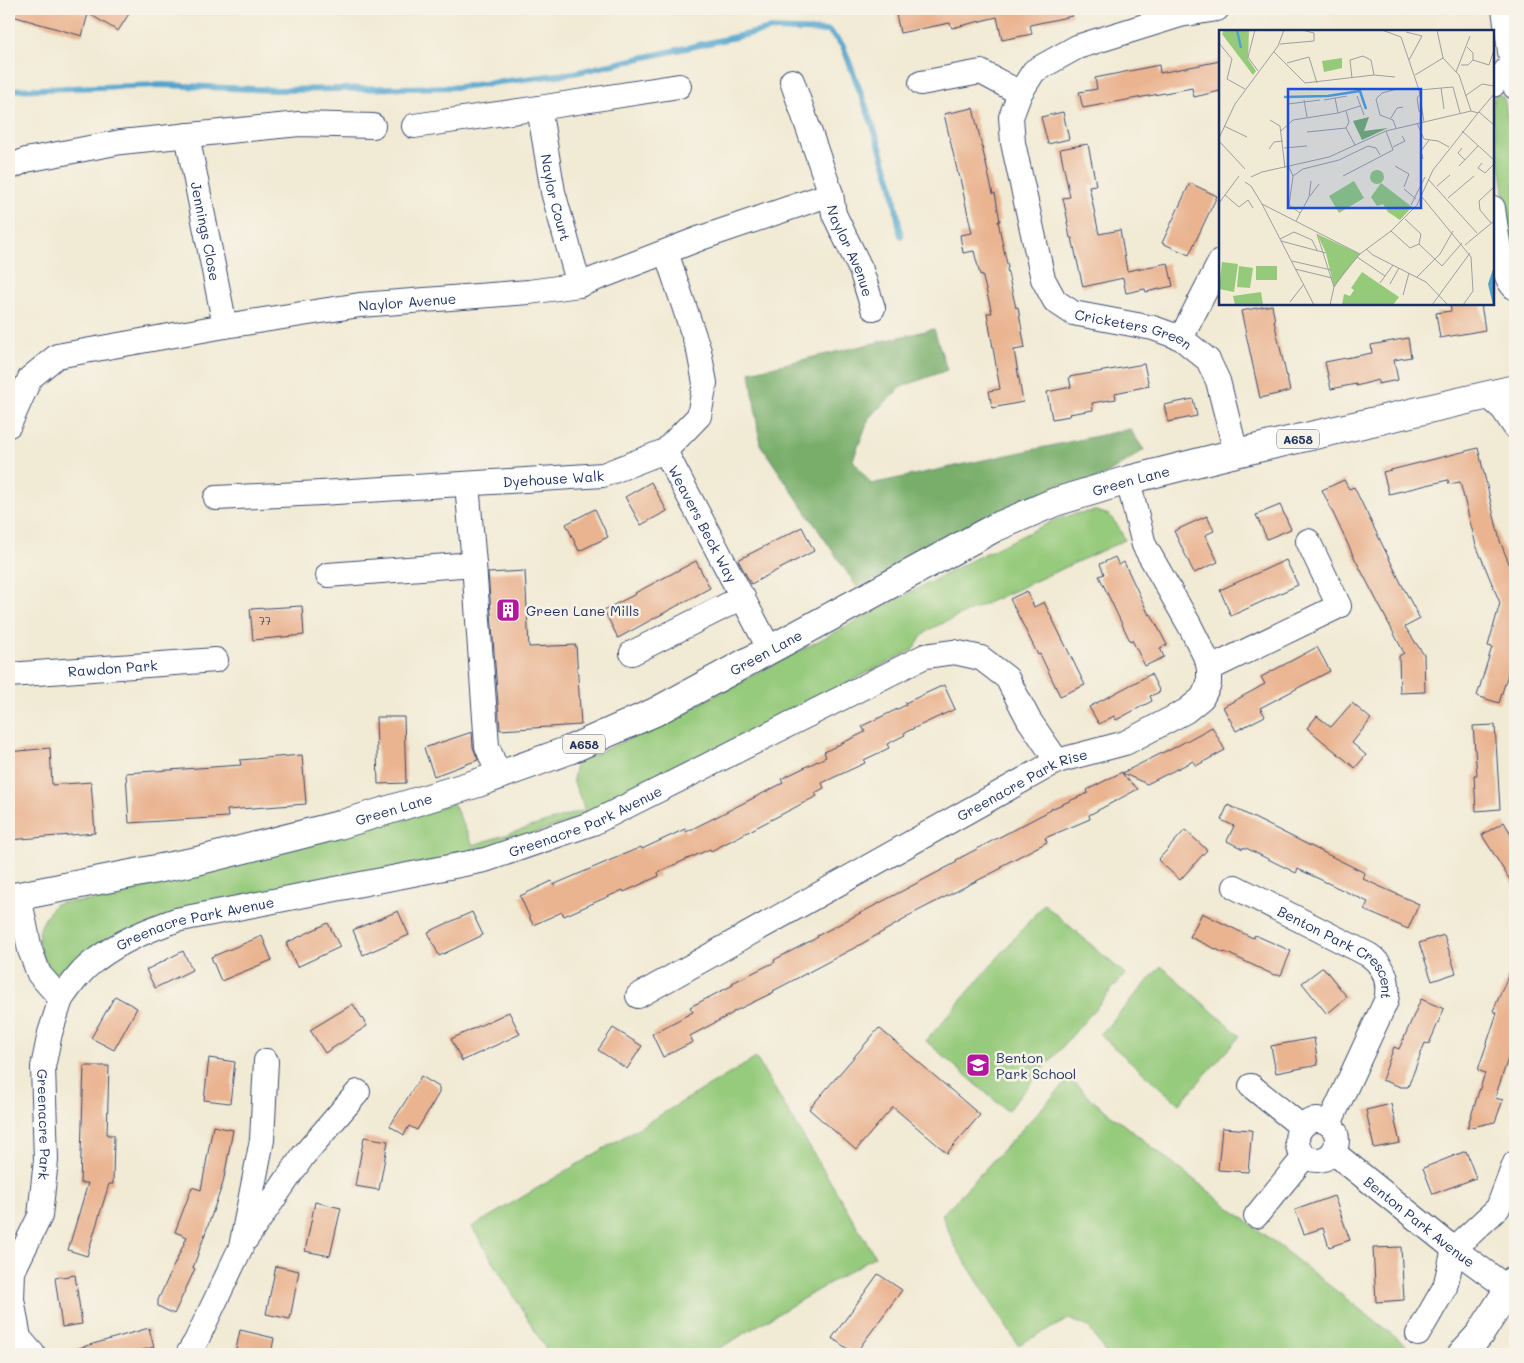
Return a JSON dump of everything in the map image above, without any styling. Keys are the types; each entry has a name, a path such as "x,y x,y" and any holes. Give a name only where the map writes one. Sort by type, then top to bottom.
{"main road":[{"name":"Green Lane","path":"14,897 197,861 339,825 498,776 569,750 655,712 994,528 1055,502 1128,480 1236,453 1515,389"},
{"path":"1462,1354 1480,1334 1512,1284"}],"street":[{"name":"Cricketers Green","path":"1217,9 1180,15 1077,47 1034,71 1020,93 1011,117 1013,143 1042,279 1055,301 1073,313 1154,328 1181,338 1208,360 1218,381 1236,453"},
{"path":"1494,85 1513,76 1508,12"},
{"path":"921,83 981,72 1020,93"},
{"name":"Naylor Avenue","path":"792,82 831,194 834,214 861,270 873,308"},
{"path":"414,126 679,86"},
{"name":"Naylor Court","path":"539,108 553,192 579,285"},
{"path":"9,168 26,160 121,142 299,124 373,126"},
{"name":"Jennings Close","path":"187,136 225,326"},
{"name":"Naylor Avenue","path":"9,426 30,378 57,356 225,326 360,305 529,292 579,285 701,238 831,194"},
{"path":"1494,215 1500,256 1510,284 1515,288"},
{"name":"Dyehouse Walk","path":"216,498 604,475 665,451 699,416 705,383 699,351 666,252"},
{"path":"1181,338 1219,264"},
{"path":"1487,395 1503,409 1515,427"},
{"name":"Weavers Beck Way","path":"665,451 770,650"},
{"path":"1128,480 1144,545 1190,626 1207,660 1209,669 1343,615 1308,541"},
{"path":"467,484 487,746 498,776"},
{"path":"328,575 474,564"},
{"name":"Weavers Beck Way","path":"632,653 743,597"},
{"name":"Greenacre Park Avenue","path":"60,999 75,980 96,960 138,934 176,920 485,860 593,824 925,656 954,652 981,658 1007,678 1029,720 1057,761"},
{"name":"Rawdon Park","path":"9,675 216,660"},
{"name":"Greenacre Park Rise","path":"638,996 1057,761 1126,743 1186,711 1202,698 1209,684 1209,669"},
{"name":"Benton Park Crescent","path":"1235,887 1369,955 1381,965 1385,974 1388,993 1386,1001 1329,1124"},
{"path":"14,897 38,974 60,999"},
{"name":"Greenacre Park","path":"33,1354 20,1338 12,1299 13,1271 40,1216 46,1160 43,1067 60,999"},
{"path":"241,1246 262,1140 266,1061"},
{"path":"1251,1086 1302,1127"},
{"path":"188,1354 241,1246 303,1156 358,1092"},
{"path":"1316,1120 1329,1124 1336,1136 1333,1152 1319,1160 1312,1160 1305,1156 1298,1148 1297,1142 1297,1135 1302,1127 1310,1121 1316,1120"},
{"name":"Benton Park Avenue","path":"1333,1152 1454,1249 1512,1284"},
{"path":"1256,1216 1305,1156"},
{"path":"1418,1334 1445,1287 1454,1249 1498,1208 1515,1163"}],"green space":[{"path":"1497,94 1503,97 1505,102 1515,165 1515,266 1494,123 1494,97"},
{"path":"934,329 947,370 901,387 869,418 853,460 871,484 1130,429 1144,450 1095,482 857,587 760,444 750,372"},
{"path":"1096,511 1109,515 1118,526 1125,540 930,629 922,636 914,649 587,816 447,861 214,906 68,975 53,972 44,959 39,944 40,930 45,918 55,904 92,901 453,803 473,845 585,810 573,780 576,763 661,724 976,558 1055,520 1074,514"},
{"path":"1044,904 1125,974 1007,1111 926,1041"},
{"path":"1161,966 1240,1036 1179,1104 1100,1035"},
{"path":"756,1058 875,1256 710,1354 549,1354 472,1227"},
{"path":"1070,1078 1092,1100 1417,1354 1106,1354 1089,1327 1069,1319 1018,1345 954,1244 942,1215"}],"building":[{"path":"9,9 67,9 88,14 82,36 9,15"},
{"path":"81,9 132,9 118,31"},
{"path":"895,9 1071,9 1072,16 1030,25 1032,34 1002,40 997,17 952,28 950,23 900,33"},
{"path":"1219,61 1219,91 1194,97 1192,88 1083,108 1079,92 1097,89 1095,78 1159,65 1160,73"},
{"path":"973,108 993,194 995,193 1007,269 1016,308 1018,307 1025,348 1014,350 1023,402 992,408 989,391 1000,389 987,313 992,313 974,251 963,253 960,235 972,233 944,114"},
{"path":"1063,112 1069,139 1048,144 1041,117"},
{"path":"1088,144 1096,185 1089,186 1099,234 1120,230 1127,271 1168,263 1173,286 1146,292 1145,289 1126,293 1123,278 1083,287 1072,238 1070,238 1063,198 1070,197 1060,149"},
{"path":"1190,183 1217,196 1189,255 1162,243"},
{"path":"1272,305 1290,391 1260,398 1241,311"},
{"path":"1450,305 1481,305 1485,330 1440,338 1436,313 1451,311"},
{"path":"1408,338 1411,357 1394,360 1398,380 1378,384 1378,380 1356,386 1356,384 1331,389 1325,362 1372,353 1371,345"},
{"path":"1144,364 1149,386 1115,393 1116,399 1092,403 1093,410 1052,419 1047,392 1071,387 1069,377"},
{"path":"1193,399 1197,416 1168,422 1164,405"},
{"path":"1478,448 1500,541 1510,566 1515,567 1515,651 1499,703 1477,696 1492,647 1488,646 1500,603 1476,545 1460,482 1449,484 1448,480 1389,494 1383,472"},
{"path":"1344,480 1349,489 1354,487 1420,619 1405,627 1424,655 1425,692 1400,693 1399,656 1404,653 1352,553 1322,490"},
{"path":"651,482 667,511 641,525 625,497"},
{"path":"1280,505 1291,529 1267,539 1256,515"},
{"path":"595,509 608,537 579,551 566,524"},
{"path":"1207,516 1214,531 1205,535 1218,562 1194,573 1174,531"},
{"path":"802,527 814,551 751,584 738,560"},
{"path":"1115,557 1119,565 1124,562 1149,615 1151,614 1167,645 1160,648 1164,657 1145,666 1132,640 1130,641 1099,576 1104,574 1100,564"},
{"path":"1286,560 1298,585 1231,616 1220,590"},
{"path":"696,561 710,588 618,638 604,610"},
{"path":"525,571 529,647 576,645 581,725 500,730 488,573"},
{"path":"1027,591 1034,607 1044,602 1085,685 1060,696 1010,599"},
{"path":"302,606 304,635 253,640 250,609"},
{"path":"1317,647 1330,671 1260,708 1265,716 1236,731 1223,707 1265,684 1261,677"},
{"path":"1151,674 1160,692 1150,696 1152,701 1116,720 1114,716 1099,724 1089,707"},
{"path":"944,685 955,709 904,733 905,735 887,744 889,748 864,760 865,763 822,783 824,788 815,793 817,796 711,851 710,849 658,872 659,876 624,892 623,890 564,916 562,912 533,925 520,896 552,881 553,885 641,847 642,849 685,829 686,832 783,783 781,779 826,757 824,752 865,732 862,726"},
{"path":"1352,703 1371,719 1352,743 1366,755 1355,768 1307,728 1317,716 1331,727"},
{"path":"376,717 404,717 406,783 378,784"},
{"path":"1495,725 1500,809 1476,811 1474,775 1477,775 1473,726"},
{"path":"1212,727 1225,750 1196,766 1193,761 1147,784 1122,773 1168,751"},
{"path":"472,732 473,747 478,760 434,776 424,748"},
{"path":"50,748 52,785 91,782 95,833 9,840 9,752"},
{"path":"302,755 306,804 227,810 228,817 129,823 126,773 241,765 240,760"},
{"path":"1122,772 1138,789 1089,815 1090,819 1045,838 1047,842 1001,866 1002,868 906,917 856,947 690,1036 693,1042 663,1057 652,1034 693,1012 690,1007 733,985 732,983 775,962 774,960 817,936 957,862 956,860 1051,809 1088,793 1087,790"},
{"path":"1228,805 1365,873 1363,879 1419,904 1408,929 1364,910 1368,902 1298,869 1296,873 1244,847 1243,849 1227,841 1234,826 1221,820"},
{"path":"1504,822 1515,841 1515,888 1482,835"},
{"path":"1185,830 1207,850 1180,880 1158,860"},
{"path":"398,911 409,935 363,955 353,930"},
{"path":"472,912 483,935 439,956 428,932"},
{"path":"1202,913 1253,938 1255,935 1291,951 1281,975 1274,975 1190,937"},
{"path":"328,923 340,947 297,967 286,943"},
{"path":"1444,935 1456,973 1432,981 1419,943"},
{"path":"262,936 272,960 221,981 211,957"},
{"path":"183,951 192,970 155,988 146,970"},
{"path":"1515,960 1515,1037 1495,1098 1503,1100 1495,1122 1467,1128 1485,1073 1478,1070 1497,1013 1493,1011"},
{"path":"1323,967 1347,997 1327,1014 1302,983"},
{"path":"115,996 137,1008 114,1050 91,1038"},
{"path":"1421,999 1444,1009 1429,1044 1425,1043 1408,1087 1401,1087 1382,1080 1394,1047 1399,1049"},
{"path":"353,1004 367,1026 325,1053 310,1030"},
{"path":"509,1012 520,1034 462,1061 451,1039"},
{"path":"613,1028 642,1046 627,1069 598,1050"},
{"path":"879,1028 980,1115 947,1153 893,1107 856,1150 809,1109"},
{"path":"1314,1038 1318,1065 1276,1073 1271,1046"},
{"path":"209,1058 235,1062 230,1103 204,1100"},
{"path":"84,1066 109,1066 107,1135 114,1135 113,1184 109,1184 87,1256 68,1250 88,1183 80,1183"},
{"path":"421,1076 439,1087 439,1093 417,1130 409,1126 404,1135 390,1126"},
{"path":"1391,1104 1400,1143 1374,1148 1366,1110"},
{"path":"213,1126 233,1130 223,1183 193,1268 195,1269 174,1314 158,1306 158,1300 187,1237 175,1232 192,1187 201,1190"},
{"path":"1222,1128 1252,1130 1248,1172 1218,1170"},
{"path":"364,1137 388,1141 379,1190 355,1186"},
{"path":"1466,1151 1476,1178 1433,1194 1423,1168"},
{"path":"1334,1196 1350,1240 1329,1247 1323,1228 1304,1234 1295,1210"},
{"path":"315,1202 341,1208 330,1256 305,1251"},
{"path":"1401,1247 1404,1300 1376,1302 1373,1248"},
{"path":"276,1266 299,1271 290,1319 266,1314"},
{"path":"878,1274 902,1290 855,1354 832,1338"},
{"path":"75,1275 82,1324 62,1327 55,1278"},
{"path":"149,1328 154,1347 128,1354 73,1354 72,1350"},
{"path":"240,1330 274,1338 271,1354 235,1354"}],"waterway":[{"path":"9,90 162,85 276,90 459,87 574,73 771,29 829,31 843,46 873,126 892,185 901,236"}],"place":[{"name":"Green Lane Mills","path":"508,610"},
{"name":"Benton Park School","path":"978,1065"}]}
